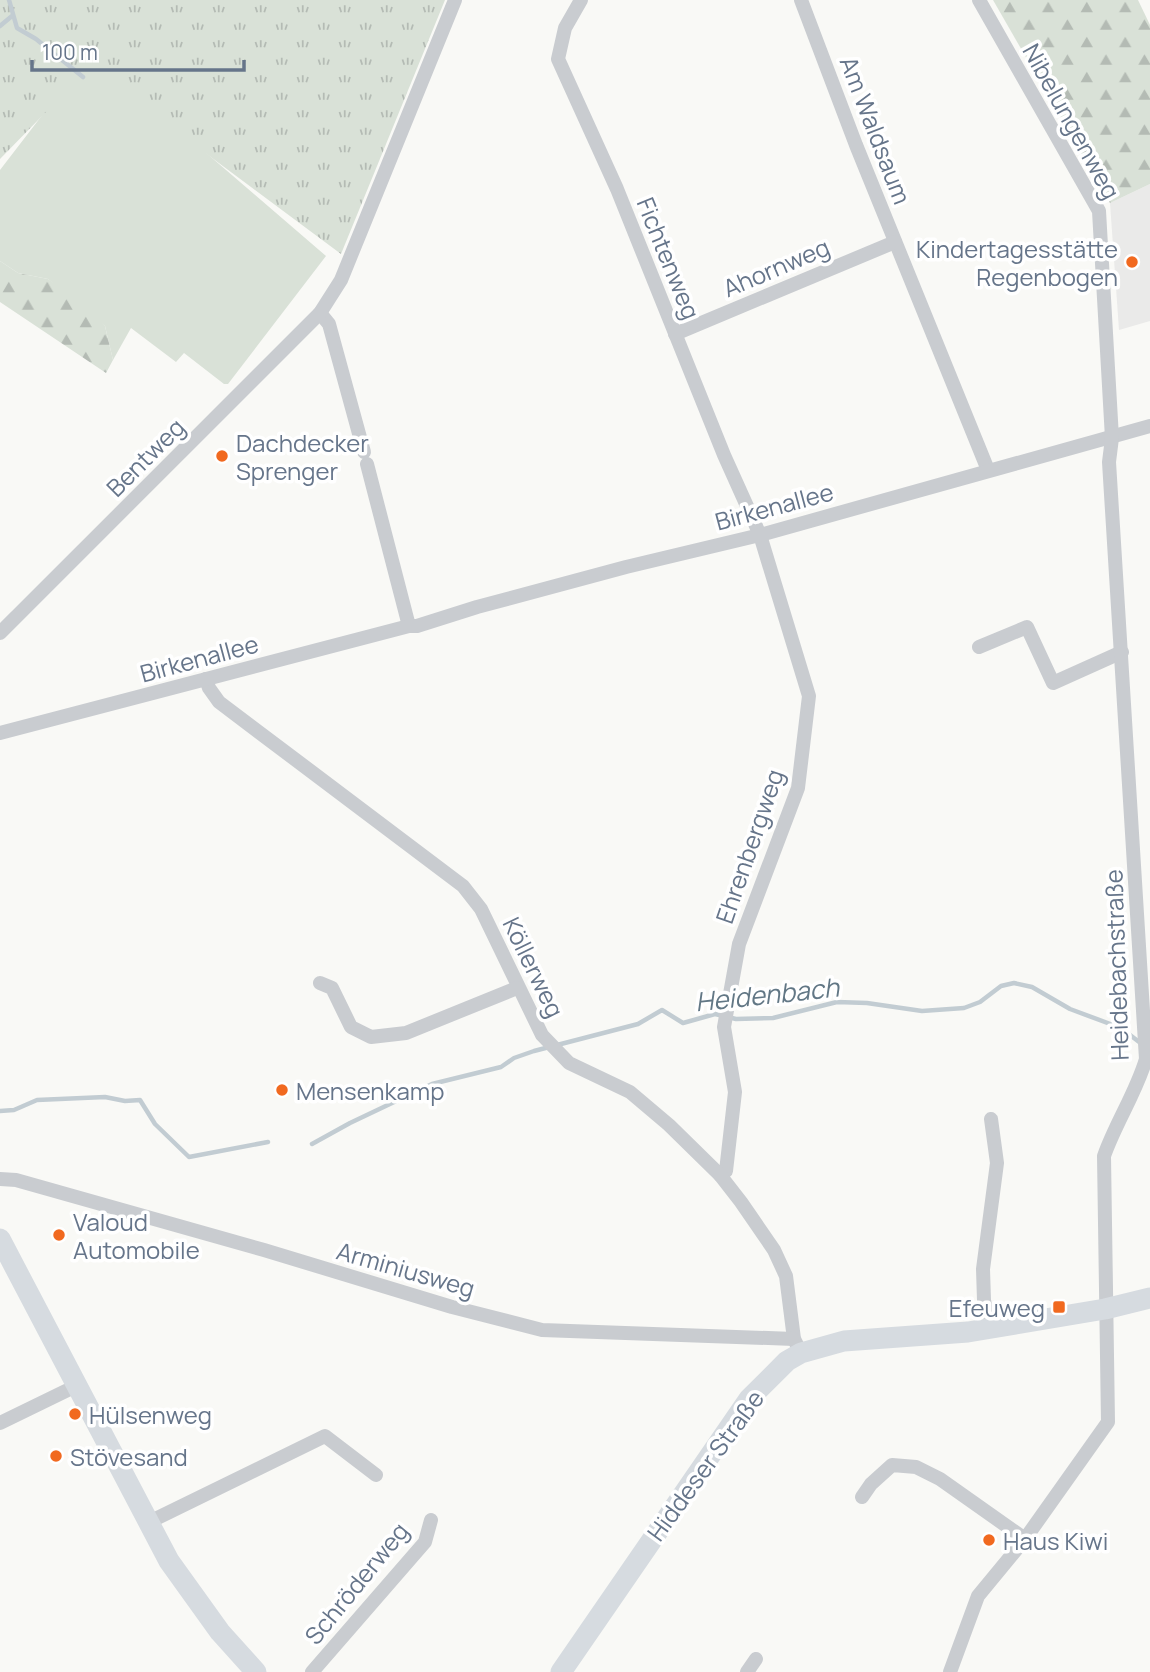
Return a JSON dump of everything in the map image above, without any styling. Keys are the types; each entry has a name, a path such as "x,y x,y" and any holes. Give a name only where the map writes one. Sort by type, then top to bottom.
{"main road":[{"path":"1,1243 147,1523 219,1632 256,1672"},
{"name":"Hiddeser Straße","path":"561,1672 749,1399 798,1346 989,1329 1105,1309 1150,1298"}],"street":[{"name":"Bentweg","path":"0,633 320,313 341,281 455,0"},
{"name":"Fichtenweg","path":"581,0 565,28 558,59 617,189 724,455 760,535"},
{"name":"Am Waldsaum","path":"801,0 895,242 988,470"},
{"name":"Nibelungenweg","path":"979,0 1099,211 1112,438"},
{"name":"Ahornweg","path":"675,334 895,242"},
{"path":"320,313 329,324 409,626"},
{"name":"Birkenallee","path":"0,733 443,619 477,607 626,567 760,535 1150,426"},
{"name":"Heidebachstraße","path":"950,1672 978,1596 1026,1539 1108,1422 1104,1156 1111,1134 1139,1084 1146,1059 1110,462 1112,438"},
{"name":"Ehrenbergweg","path":"720,1175 726,1171 735,1092 724,1027 739,944 798,788 809,695 760,535"},
{"path":"979,647 1027,627 1054,683 1122,652"},
{"name":"Köllerweg","path":"206,679 219,702 463,886 481,909 542,1035 569,1063 630,1092 669,1125 720,1175 774,1250 786,1276 798,1346"},
{"path":"320,983 332,988 351,1027 372,1037 406,1033 517,988"},
{"path":"989,1329 983,1269 997,1163 991,1119"},
{"name":"Arminiusweg","path":"0,1179 16,1180 264,1250 452,1307 542,1329 798,1346"},
{"path":"0,1423 76,1385"},
{"path":"147,1523 325,1436 376,1475"},
{"path":"862,1497 871,1484 892,1465 916,1468 940,1479 1026,1539"},
{"name":"Schröderweg","path":"312,1672 425,1542 431,1520"},
{"path":"747,1672 756,1659"}],"shaded area":[{"name":"Kindertagesstätte Regenbogen","path":"1150,184 1150,321 1119,330 1110,203"}],"green space":[{"path":"0,0 445,0 341,254 90,67 0,159"},
{"path":"993,0 1138,0 1150,25 1150,184 1110,203"},
{"path":"90,53 326,256 228,384 224,384 184,353 176,362 131,328 113,360 105,326 48,279 18,273 0,261 0,170"},
{"path":"0,261 18,273 48,279 89,307 105,326 113,360 106,373 0,302"}],"waterway":[{"path":"9,0 17,28 36,39 83,77"},
{"path":"0,26 12,16"},
{"name":"Heidenbach","path":"312,1144 432,1084 501,1067 514,1058 534,1051 638,1024 662,1010 683,1023 715,1014 736,1019 773,1018 837,1002 867,1003 922,1011 964,1008 980,1002 1001,986 1014,983 1032,987 1070,1009 1121,1028 1143,1045"},
{"name":"Heidenbach","path":"0,1111 14,1110 37,1100 105,1097 125,1101 140,1100 155,1124 189,1157 268,1142"}],"place":[{"name":"Kindertagesstätte Regenbogen","path":"1132,262"},
{"name":"Dachdecker Sprenger","path":"222,456"},
{"name":"Mensenkamp","path":"282,1090"},
{"name":"Valoud Automobile","path":"59,1235"},
{"name":"Efeuweg","path":"1059,1307"},
{"name":"Hülsenweg","path":"75,1414"},
{"name":"Stövesand","path":"56,1456"},
{"name":"Haus Kiwi","path":"989,1540"}]}
